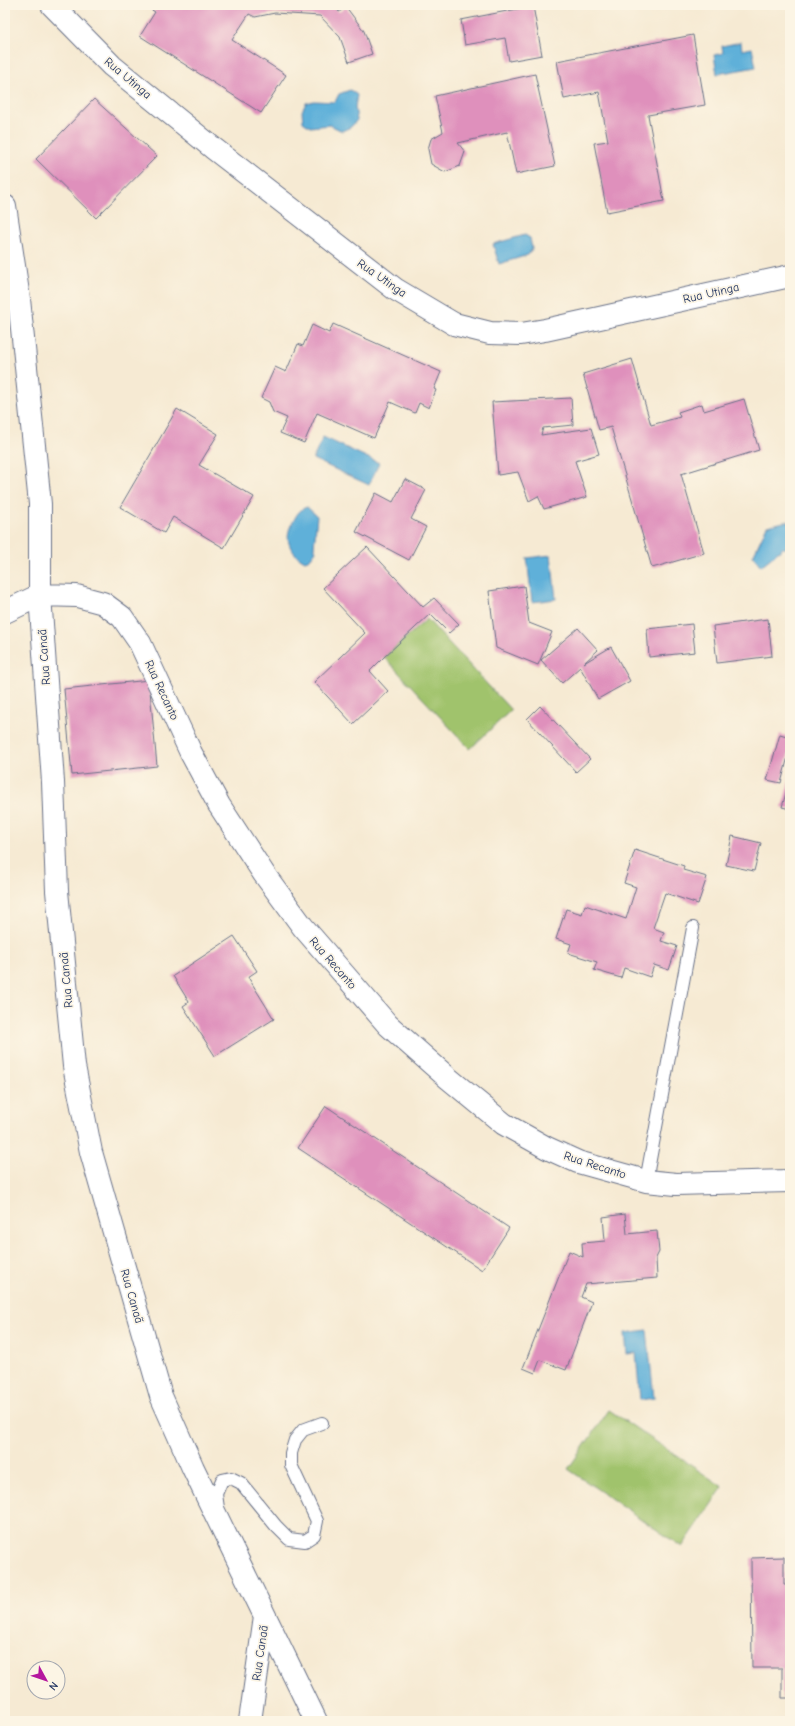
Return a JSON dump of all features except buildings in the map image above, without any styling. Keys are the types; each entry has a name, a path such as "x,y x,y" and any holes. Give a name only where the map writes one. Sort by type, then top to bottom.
{"street":[{"name":"Rua Utinga","path":"52,5 112,66 213,148 395,289 454,324 490,334 521,334 546,330 790,276"},
{"name":"Rua Canaã","path":"5,206 19,299 40,504 40,595 53,782 57,891 74,1066 91,1152 161,1396 193,1468 265,1616 250,1721"},
{"name":"Rua Recanto","path":"5,612 40,595 77,596 103,603 122,617 140,643 191,753 212,792 264,874 303,927 388,1025 448,1078 504,1124 547,1148 578,1162 646,1181 676,1184 790,1182"},
{"path":"265,1616 316,1721"}],"lane":[{"path":"646,1181 693,928"},
{"path":"220,1523 216,1494 222,1480 231,1478 241,1483 276,1526 289,1539 305,1542 314,1534 317,1521 291,1465 291,1453 295,1440 303,1430 322,1423"}],"green space":[{"path":"427,619 511,710 470,749 384,657"},
{"path":"609,1410 723,1487 682,1547 568,1469"}],"water":[{"path":"741,42 742,50 752,48 756,67 717,74 714,55 723,53 722,46"},
{"path":"350,90 357,95 355,107 357,120 351,127 342,131 330,125 310,127 303,122 302,111 306,103 314,101 335,102 339,94"},
{"path":"525,235 530,238 532,249 528,255 499,264 493,244"},
{"path":"323,437 379,463 369,485 313,459"},
{"path":"307,507 317,516 314,547 316,551 310,559 305,561 291,548 288,538 291,526 296,516 301,510"},
{"path":"788,521 790,523 790,548 783,548 761,566 753,556 767,526"},
{"path":"551,555 556,599 532,602 527,558"},
{"path":"647,1330 654,1398 640,1400 636,1353 627,1354 625,1333"}]}
